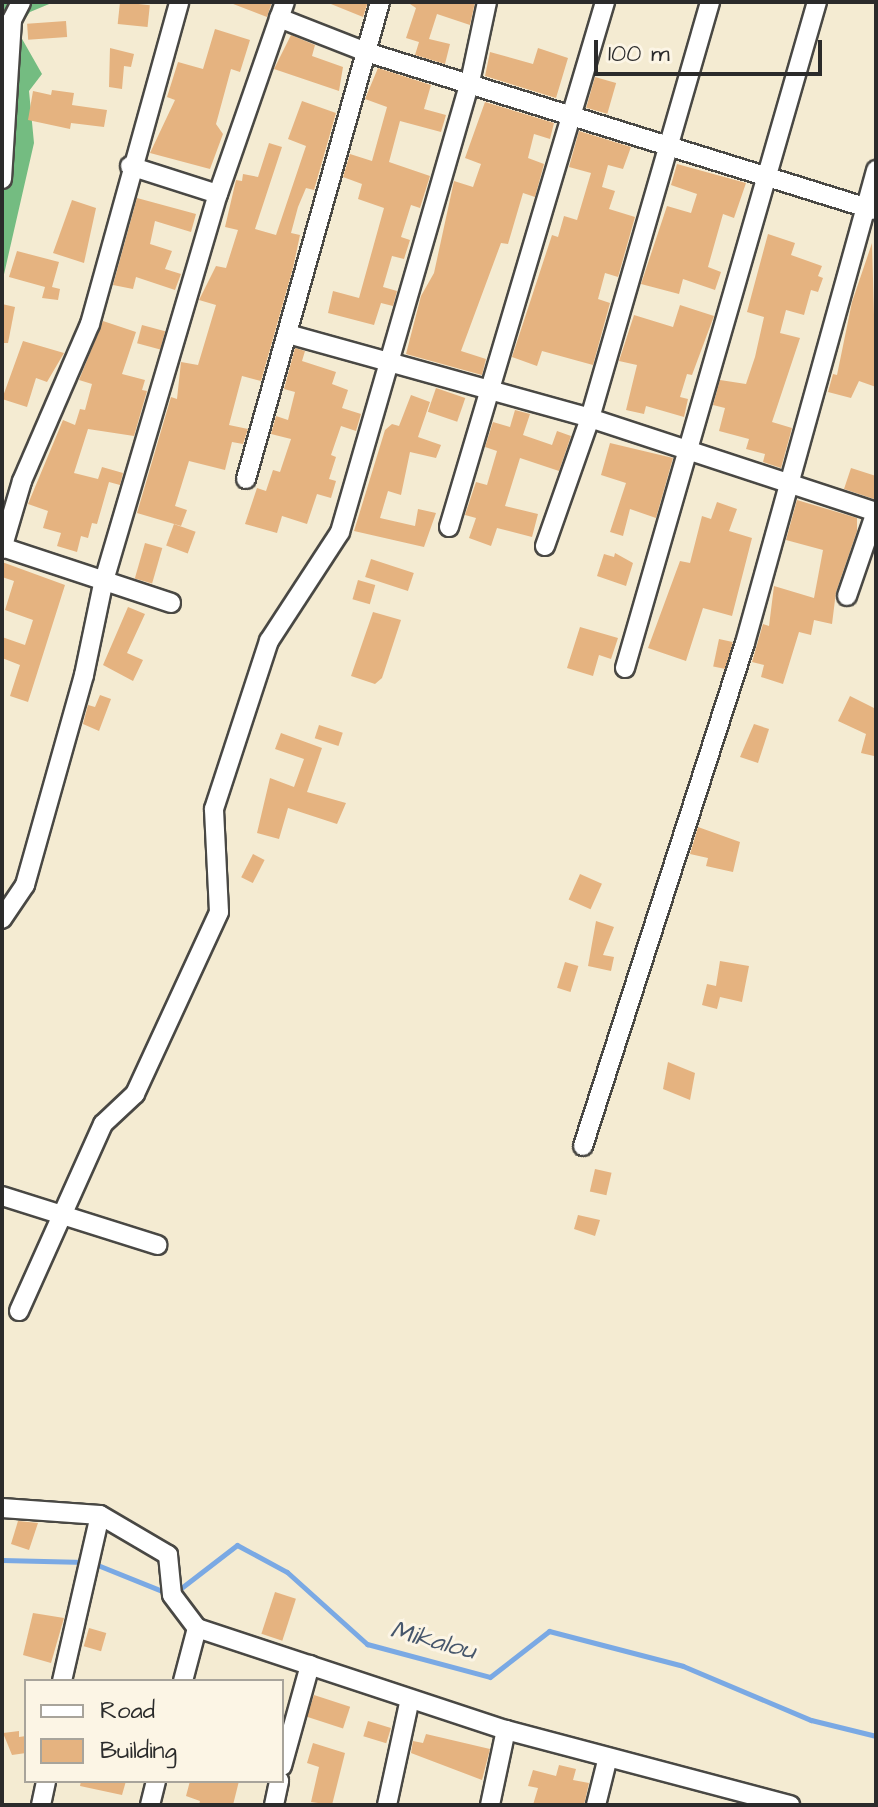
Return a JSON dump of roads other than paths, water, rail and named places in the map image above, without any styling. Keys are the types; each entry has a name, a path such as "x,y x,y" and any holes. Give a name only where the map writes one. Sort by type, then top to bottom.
{"street":[{"path":"2,179 12,20 21,2"},
{"path":"171,603 103,584 2,548 22,481 90,324 130,166 179,2"},
{"path":"246,479 380,2"},
{"path":"19,1311 103,1124 135,1094 219,912 214,809 269,641 340,532 470,82 487,2"},
{"path":"449,527 605,2"},
{"path":"545,546 590,418 710,2"},
{"path":"625,668 691,452 817,2"},
{"path":"2,919 25,885 84,675 103,584 218,194 282,10 366,52 571,112 871,209"},
{"path":"130,166 218,194"},
{"path":"583,1146 745,643 871,209 876,170"},
{"path":"288,334 590,418 790,487 876,512 847,596"},
{"path":"2,1196 62,1218 157,1245"},
{"path":"2,1508 100,1515 168,1555 172,1595 197,1628 506,1730 608,1757 723,1796 790,1805"},
{"path":"62,1679 100,1515"},
{"path":"184,1679 197,1628"},
{"path":"284,1759 310,1665"},
{"path":"387,1805 410,1699"},
{"path":"490,1805 506,1730"},
{"path":"596,1805 608,1757"},
{"path":"41,1805 46,1783"},
{"path":"150,1805 156,1783"},
{"path":"274,1805 279,1783"}],"waterway":[{"name":"Mikalou","path":"176,1592 237,1545 287,1572 367,1644 490,1677 549,1631 683,1666 811,1720 876,1736"},
{"name":"Mikalou","path":"2,1560 85,1562"},
{"name":"Mikalou","path":"95,1564 167,1593"}]}
